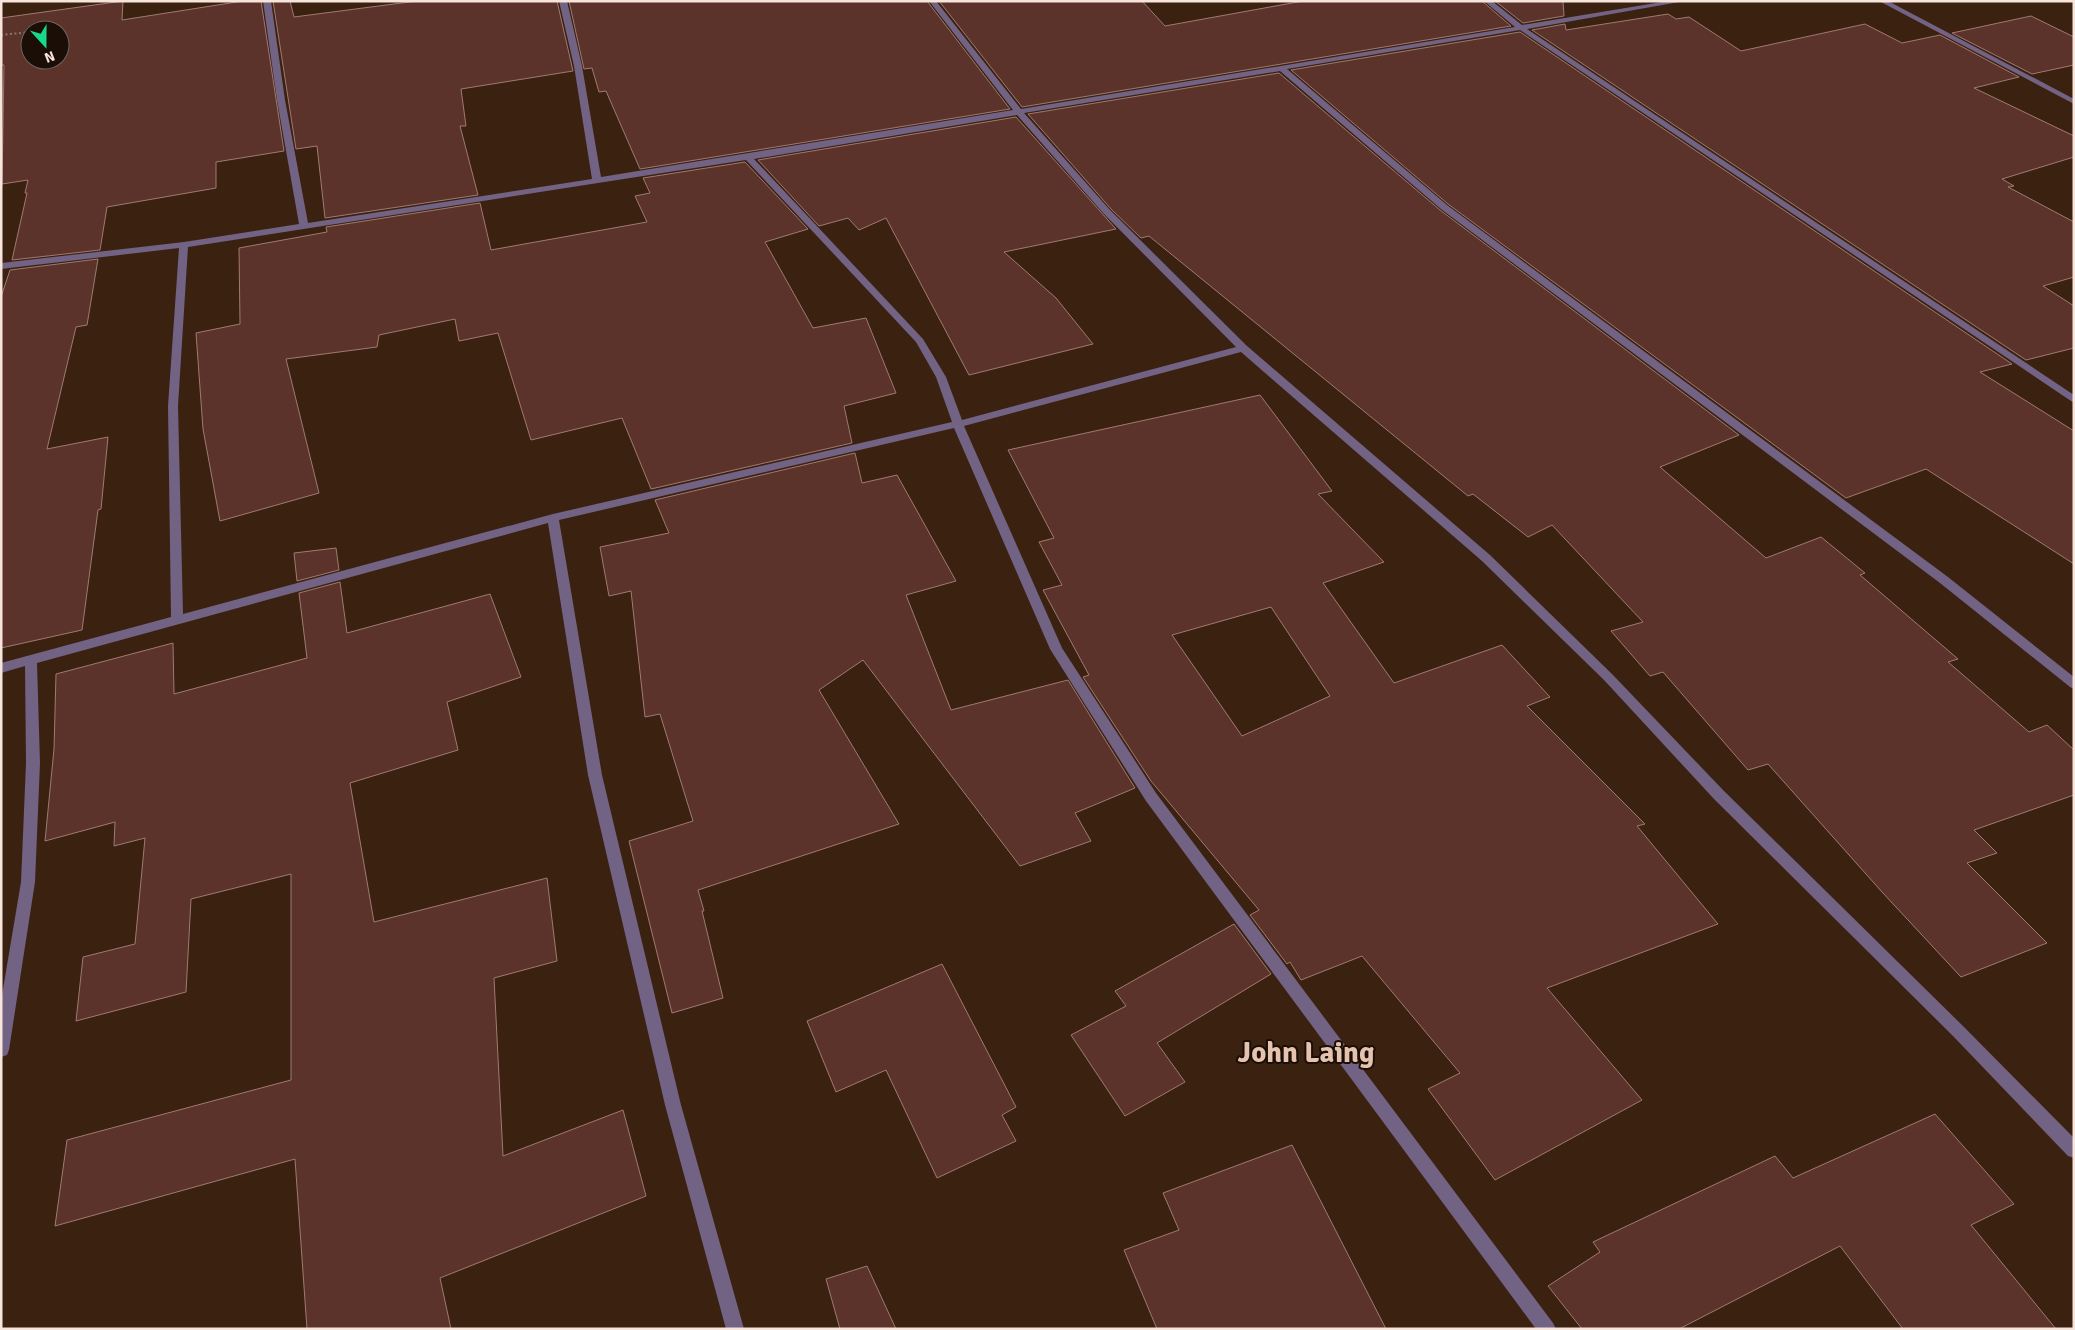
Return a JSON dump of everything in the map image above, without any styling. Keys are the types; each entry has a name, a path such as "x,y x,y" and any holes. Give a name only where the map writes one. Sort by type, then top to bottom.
{"street":[{"path":"267,1 304,226"},
{"path":"563,1 578,66 597,181"},
{"path":"932,1 1018,111 1107,212 1243,348 1486,558 1608,678 1719,795 1958,1031 2074,1150"},
{"path":"1486,1 1521,28 2074,400"},
{"path":"1,266 184,245 748,158 1018,111 1682,1"},
{"path":"1882,1 2074,102"},
{"path":"1280,67 1444,207 1944,580 2074,684"},
{"path":"748,158 920,341 941,377 958,424 1056,649 1146,789 1548,1329"},
{"path":"177,619 173,406 184,245"},
{"path":"1,668 553,518 958,424 1243,348"},
{"path":"553,518 595,775 673,1105 735,1329"},
{"path":"1,1050 28,882 33,763 31,660"}],"path":[{"path":"1,35 20,33"}],"building":[{"path":"123,1 122,20 243,1 261,1 284,151 216,162 216,188 107,207 100,250 12,260 27,193 25,193 28,180 2,184 4,65 1,65 1,18"},
{"path":"273,1 290,1 294,17 417,1 557,1 573,71 461,89 466,126 460,126 478,195 325,218 317,146 296,149"},
{"path":"569,1 927,1 1010,109 640,169 606,91 599,92 592,68 584,69"},
{"path":"939,1 1142,1 1165,26 1303,1 1482,1 1511,26 1022,107"},
{"path":"1495,1 1563,1 1564,16 1523,23"},
{"path":"1668,14 1676,19 1689,17 1741,51 1865,24 1902,43 1940,35 2019,77 1974,88 2074,136 2074,157 2002,179 2014,186 2008,187 2074,222 2074,277 2043,286 2074,306 2074,348 2026,360 1532,30 1565,24 1566,30"},
{"path":"2031,16 2074,37 2074,65 2032,74 1952,33"},
{"path":"1520,32 2012,364 1980,372 2074,431 2074,564 1926,469 1846,498 1448,204 1291,70"},
{"path":"1279,73 1440,210 1739,435 1660,467 1766,558 1821,537 1865,573 1860,575 1958,659 1948,662 2029,732 2047,725 2074,750 2074,795 1974,830 1997,853 1967,863 2047,943 1961,977 1768,764 1748,770 1663,672 1650,676 1611,631 1643,622 1552,525 1528,537 1473,494 1468,496 1149,236 1141,238 1111,209 1028,114"},
{"path":"1016,117 1116,229 1004,252 1056,298 1093,344 969,375 886,218 859,230 848,218 819,226 758,160"},
{"path":"745,162 808,229 765,242 813,328 866,318 896,393 844,406 852,443 651,489 622,418 531,440 498,333 459,341 455,319 379,335 377,347 286,359 319,493 220,521 203,429 196,333 240,324 239,248 327,232 326,227 480,203 491,250 647,222 635,196 650,193 643,178"},
{"path":"98,259 87,325 76,327 47,449 108,437 101,509 98,510 82,630 1,648 1,297 10,270"},
{"path":"1260,395 1332,491 1318,494 1384,562 1323,583 1394,683 1502,645 1550,697 1527,706 1645,824 1637,826 1718,924 1547,988 1642,1100 1495,1180 1428,1089 1460,1073 1362,956 1301,980 1290,962 1287,964 1250,915 1259,910 1151,781 1083,677 1089,675 1043,590 1062,585 1039,542 1054,538 1008,450","holes":["1271,607 1330,696 1242,736 1172,635"]},
{"path":"855,453 862,483 897,475 956,581 906,595 951,710 1068,680 1135,788 1075,813 1091,841 1020,866 863,660 819,690 899,824 698,890 723,998 672,1013 629,841 693,821 660,714 645,717 631,591 609,596 600,547 669,533 655,500"},
{"path":"336,548 339,570 297,581 294,553"},
{"path":"340,582 347,633 490,594 521,677 447,702 458,750 350,783 374,922 547,878 557,961 494,978 503,1156 623,1110 646,1196 440,1278 451,1329 307,1329 295,1159 55,1226 67,1140 291,1080 291,874 191,899 186,992 76,1021 83,957 135,944 145,838 114,846 115,822 45,841 54,749 56,674 173,643 174,694 307,658 299,593"},
{"path":"1234,924 1271,974 1157,1043 1185,1082 1125,1116 1071,1035 1126,1006 1115,991"},
{"path":"942,964 1016,1107 1002,1115 1016,1141 937,1178 886,1070 836,1092 807,1021"},
{"path":"1935,1114 2014,1204 1971,1225 2056,1329 1903,1329 1840,1246 1679,1329 1582,1329 1548,1286 1600,1252 1593,1242 1775,1156 1793,1178"},
{"path":"1292,1145 1386,1329 1157,1329 1124,1250 1179,1230 1163,1193"},
{"path":"867,1266 896,1329 840,1329 826,1279"}],"district":[{"name":"John Laing","path":"1306,1052"}]}
